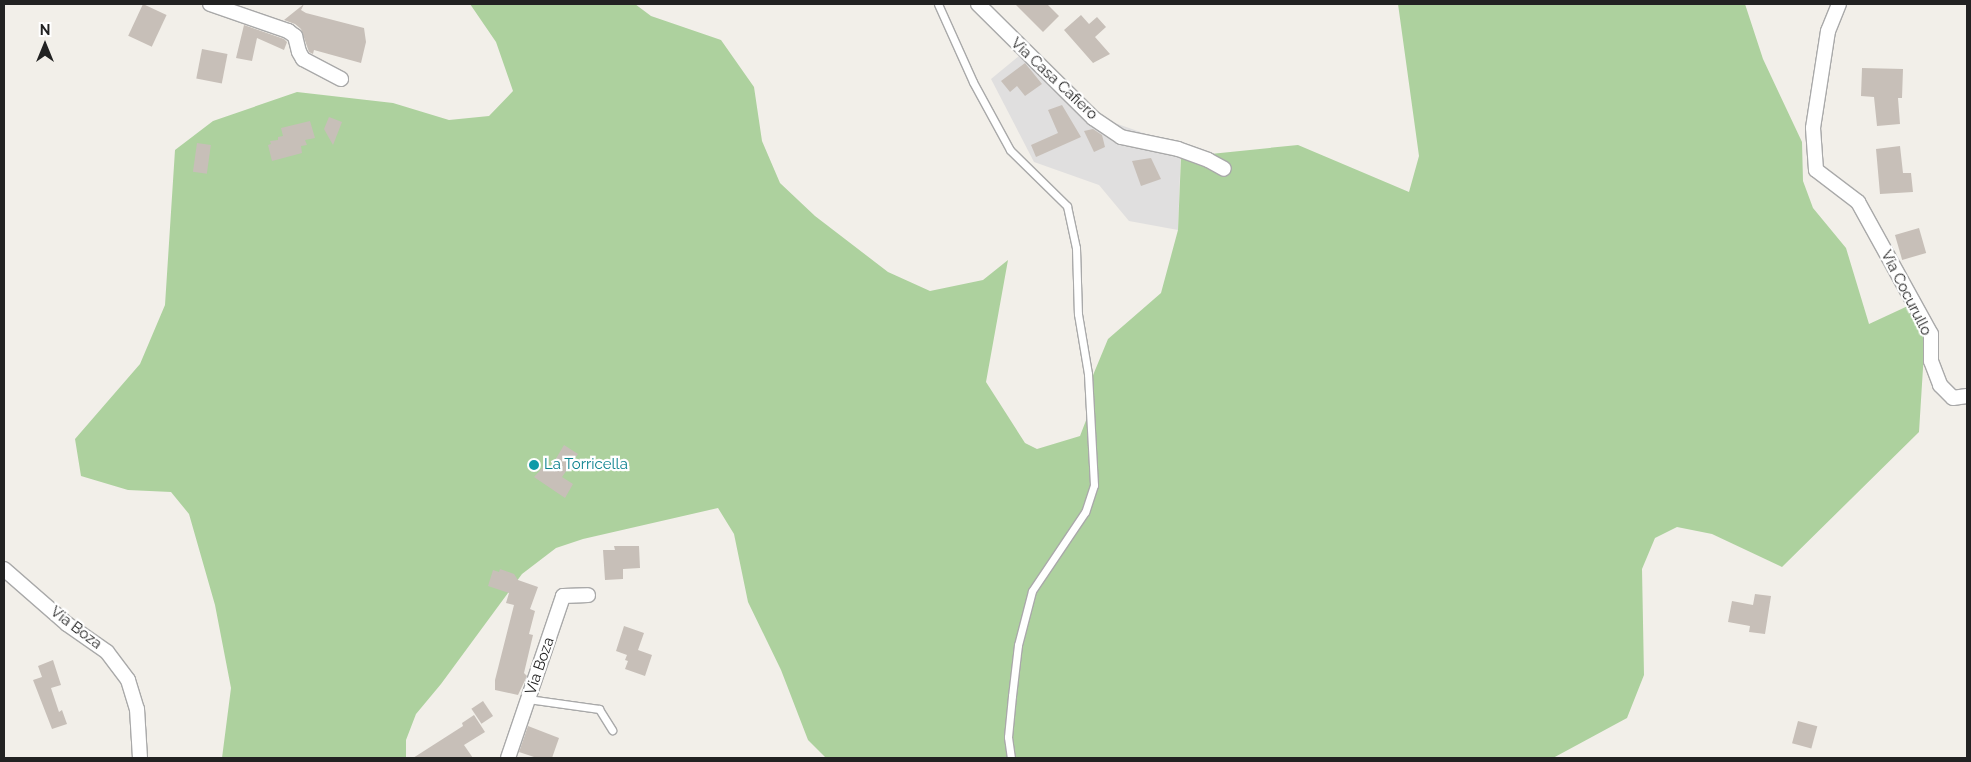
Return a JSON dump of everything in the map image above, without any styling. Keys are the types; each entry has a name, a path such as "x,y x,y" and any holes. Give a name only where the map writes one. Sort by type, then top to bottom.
{"street":[{"path":"210,4 288,31 295,36 303,59 341,79"},
{"name":"Via Casa Cafiero","path":"978,4 1093,118 1121,136 1178,149 1208,160 1224,169"},
{"name":"Via Cocurullo","path":"1839,4 1828,32 1813,128 1816,170 1858,202 1931,334 1931,361 1940,385 1953,398 1967,396"},
{"name":"Via Boza","path":"4,569 67,624 107,652 128,680 137,709 140,758"},
{"name":"Via Boza","path":"508,758 563,596 588,595"}],"lane":[{"path":"938,4 973,82 1010,150 1067,206 1076,248 1078,314 1088,374 1094,485 1085,512 1032,591 1018,644 1008,736 1011,758"},
{"path":"528,699 599,709 612,730"}],"shaded area":[{"path":"1030,47 1103,119 1181,146 1178,230 1129,221 1099,185 1034,162 991,79"}],"green space":[{"path":"470,4 635,4 651,16 721,40 754,87 762,141 780,183 815,216 888,272 930,291 983,280 1008,260 986,382 1025,443 1037,449 1080,436 1090,410 1091,380 1108,339 1161,293 1178,230 1181,157 1298,145 1409,192 1419,156 1398,4 1745,4 1763,59 1802,142 1803,181 1813,208 1846,248 1869,324 1910,305 1925,336 1919,432 1782,567 1712,534 1677,527 1655,538 1642,569 1644,675 1627,718 1553,758 826,758 808,740 781,670 748,602 734,534 718,508 583,539 556,548 522,574 441,684 416,714 406,740 406,758 222,758 231,688 215,605 189,514 171,492 128,490 81,476 75,439 140,364 165,305 175,150 213,121 297,92 393,103 449,120 489,116 513,91 496,42"}],"building":[{"path":"143,4 167,15 152,47 128,36"},
{"path":"304,4 301,10 306,13 364,28 366,42 361,63 314,50 313,54 309,52 301,29 295,24 284,20"},
{"path":"1015,4 1047,4 1059,16 1043,32"},
{"path":"1081,15 1089,24 1097,17 1106,27 1095,37 1110,54 1093,63 1064,30"},
{"path":"244,25 284,39 287,42 284,50 257,38 252,61 236,58"},
{"path":"202,49 228,54 222,83 196,78"},
{"path":"1025,63 1042,84 1025,96 1017,86 1010,92 1001,81"},
{"path":"1862,68 1903,69 1902,98 1898,98 1900,124 1877,126 1874,97 1861,96"},
{"path":"1062,105 1081,137 1036,157 1031,145 1058,133 1048,110"},
{"path":"329,117 342,122 333,145 324,129"},
{"path":"310,121 315,138 305,140 307,145 301,146 302,153 272,161 268,145 271,144 270,141 278,140 278,137 283,136 281,128"},
{"path":"1093,129 1102,135 1105,147 1094,152 1084,131"},
{"path":"197,143 211,145 207,174 193,172"},
{"path":"1900,146 1903,173 1911,173 1913,192 1880,194 1876,149"},
{"path":"1151,158 1161,179 1141,186 1132,161"},
{"path":"1919,228 1926,253 1902,260 1895,235"},
{"path":"564,445 578,454 562,477 573,484 565,498 534,477 546,464 551,467"},
{"path":"614,546 639,546 640,568 623,569 623,579 605,580 603,550 615,550"},
{"path":"500,569 514,574 518,580 538,587 530,609 535,611 529,634 533,635 524,673 527,676 518,695 495,690 495,680 514,605 506,603 509,593 488,586 493,570 499,572"},
{"path":"1755,594 1771,596 1765,634 1749,632 1750,626 1728,622 1732,601 1753,605"},
{"path":"624,626 644,633 638,650 652,655 645,676 625,669 628,661 625,660 627,655 616,651"},
{"path":"53,660 61,685 51,688 59,712 62,710 67,724 52,729 33,680 42,677 38,666"},
{"path":"483,701 493,716 481,724 471,709"},
{"path":"474,715 485,732 464,745 473,758 413,758 463,726 462,723"},
{"path":"1798,721 1817,726 1811,748 1792,743"},
{"path":"528,726 559,738 552,758 537,758 519,752"}],"place":[{"name":"La Torricella","path":"534,465"}]}
